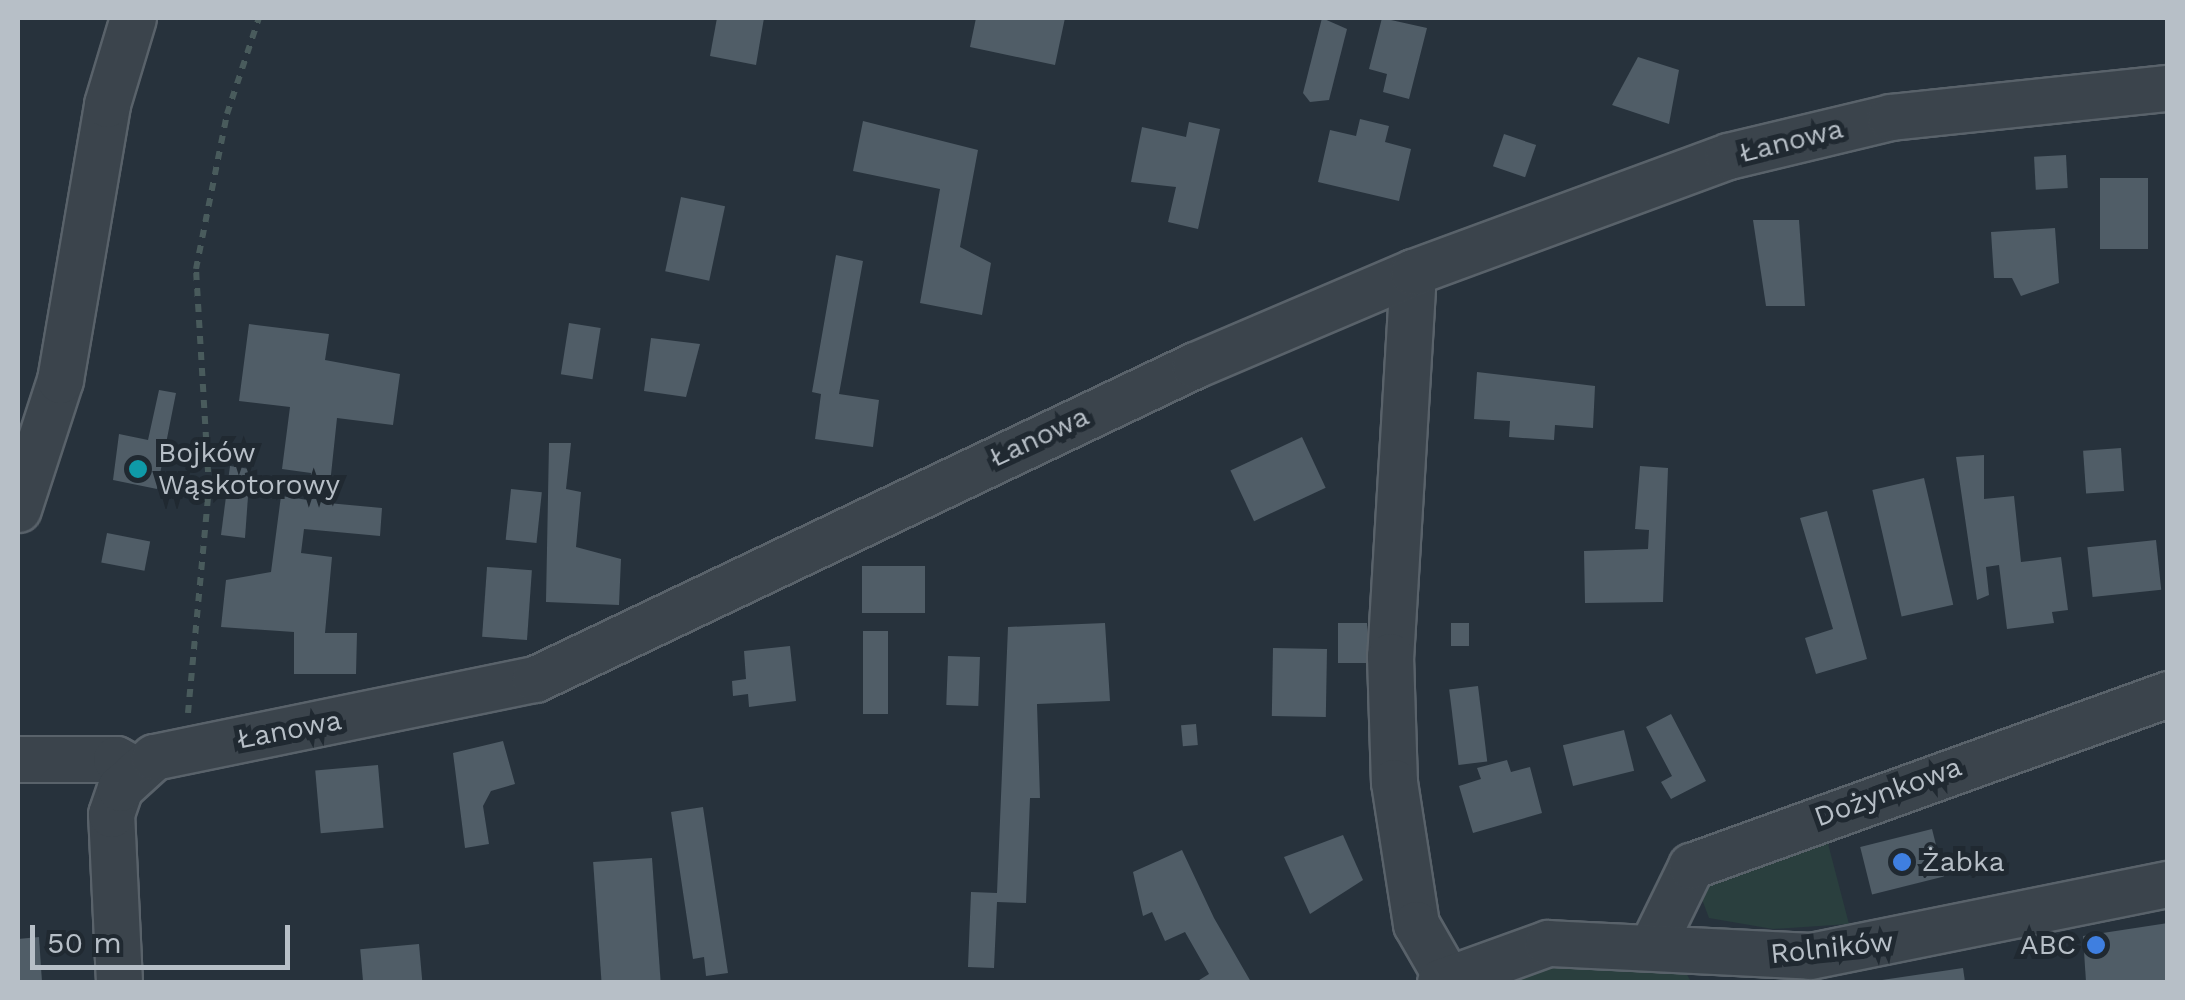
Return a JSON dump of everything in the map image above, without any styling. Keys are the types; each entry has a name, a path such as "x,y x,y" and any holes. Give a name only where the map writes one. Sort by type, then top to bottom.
{"street":[{"path":"18,508 60,380 107,104 133,18"},
{"name":"Łanowa","path":"135,770 184,749 535,679 1044,434 1413,272 1806,135 1994,101 2168,88"},
{"path":"1413,272 1390,656 1394,782 1416,924 1443,980"},
{"name":"Dożynkowa","path":"1654,942 1691,866 2168,694"},
{"path":"18,759 116,759 135,770 111,814 119,982"},
{"name":"Rolników","path":"1443,980 1548,942 1654,942 1710,966 1844,952 2168,884"}],"path":[{"path":"184,749 209,488 196,270 227,114 259,18"}],"green space":[{"path":"1826,836 1849,924 1773,929 1709,918 1700,894 1706,883"},
{"path":"1681,963 1691,982 1498,982 1538,965"}],"building":[{"path":"717,18 764,18 756,65 710,56"},
{"path":"976,18 1065,18 1055,65 970,47"},
{"path":"1322,18 1347,29 1329,100 1310,102 1303,93"},
{"path":"1382,18 1427,28 1409,99 1383,92 1387,74 1369,69"},
{"path":"1638,57 1679,70 1669,124 1612,105"},
{"path":"1360,119 1389,126 1385,142 1411,149 1399,201 1318,182 1330,130 1356,136"},
{"path":"863,121 978,150 960,247 991,263 982,315 920,303 940,189 853,171"},
{"path":"1189,122 1220,129 1198,229 1168,222 1176,187 1131,182 1142,127 1186,137"},
{"path":"1504,134 1536,145 1525,177 1493,166"},
{"path":"2066,155 2068,188 2036,190 2034,157"},
{"path":"2100,178 2148,178 2148,249 2100,249"},
{"path":"681,197 725,206 709,281 665,271"},
{"path":"1753,220 1799,220 1805,306 1766,306"},
{"path":"2055,228 2059,283 2021,296 2012,278 1994,278 1991,232"},
{"path":"836,255 863,261 839,394 879,400 873,447 815,439 821,394 812,392"},
{"path":"569,323 601,328 592,379 561,374"},
{"path":"249,324 329,334 325,360 400,374 393,425 337,418 328,503 382,508 380,536 304,529 301,553 332,557 325,633 357,633 356,674 294,674 294,632 221,627 226,580 271,572 281,496 308,500 311,473 282,469 290,407 239,401"},
{"path":"651,338 700,344 686,397 644,391"},
{"path":"1477,372 1595,386 1593,428 1555,425 1554,440 1509,437 1510,421 1474,419"},
{"name":"Bojków Wąskotorowy","path":"159,390 176,393 157,489 113,480 119,434 148,440"},
{"path":"1302,437 1326,488 1254,521 1230,470"},
{"path":"549,443 571,443 566,489 581,492 576,547 621,559 619,605 546,602"},
{"path":"2121,448 2124,491 2086,494 2083,451"},
{"path":"1984,455 1984,499 2014,496 2021,562 2061,557 2068,610 2052,612 2054,623 2007,629 1999,565 1986,567 1989,595 1977,600 1956,457"},
{"path":"230,466 250,469 245,538 221,535"},
{"path":"1640,466 1668,468 1663,602 1585,603 1584,551 1648,549 1649,530 1635,529"},
{"path":"1924,478 1953,605 1902,617 1872,490"},
{"path":"511,489 542,492 536,543 506,540"},
{"path":"1827,511 1867,659 1816,674 1805,638 1833,629 1800,518"},
{"path":"107,533 150,541 144,571 101,562"},
{"path":"2156,540 2161,590 2093,597 2087,547"},
{"path":"862,566 925,566 925,613 862,613"},
{"path":"487,567 532,570 527,640 482,637"},
{"path":"1105,623 1110,701 1037,704 1040,798 1030,798 1026,903 997,902 994,968 968,967 971,892 997,893 1008,627"},
{"path":"1338,623 1367,623 1367,663 1338,663"},
{"path":"1451,623 1469,623 1469,646 1451,646"},
{"path":"863,631 888,631 888,714 863,714"},
{"path":"790,646 796,701 749,707 748,694 733,696 732,681 746,679 744,651"},
{"path":"1273,648 1327,649 1326,717 1272,716"},
{"path":"948,656 980,657 978,706 946,705"},
{"path":"1478,686 1487,761 1458,765 1449,690"},
{"path":"1671,714 1706,781 1671,799 1661,782 1672,776 1646,727"},
{"path":"1196,724 1198,745 1183,746 1181,725"},
{"path":"1624,730 1634,771 1573,786 1563,745"},
{"path":"503,741 515,784 491,791 483,806 489,844 465,848 453,753"},
{"path":"1507,760 1511,772 1530,767 1542,813 1473,833 1459,786 1481,779 1477,768"},
{"path":"378,765 383,828 321,833 315,770"},
{"path":"703,807 728,973 706,976 704,957 693,959 671,812"},
{"name":"Żabka","path":"1932,829 1944,877 1872,894 1860,847"},
{"path":"1343,835 1363,880 1310,914 1284,857"},
{"path":"1182,850 1214,918 1251,982 1196,982 1209,974 1185,932 1165,941 1152,912 1143,916 1133,872"},
{"path":"652,858 661,982 602,982 593,862"},
{"path":"2168,923 2168,982 2086,982 2083,936"},
{"path":"39,937 42,982 18,982 18,939"},
{"path":"419,944 422,982 363,982 360,949"},
{"path":"1963,968 1965,982 1882,980"}],"place":[{"name":"Bojków Wąskotorowy","path":"138,469"},
{"name":"Żabka","path":"1902,862"},
{"name":"ABC","path":"2096,945"}]}
